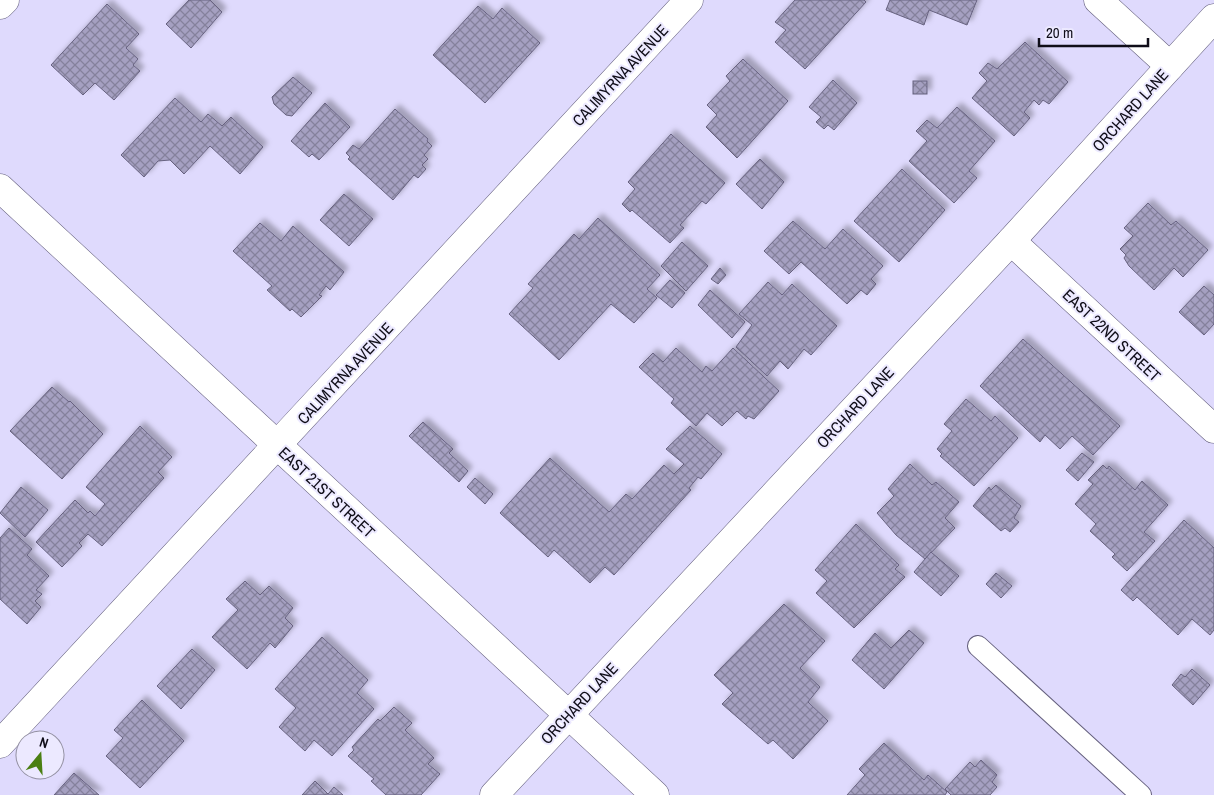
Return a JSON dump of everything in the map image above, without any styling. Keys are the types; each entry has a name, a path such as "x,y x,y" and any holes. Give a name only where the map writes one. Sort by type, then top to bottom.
{"street":[{"path":"0,5 5,0"},
{"name":"CALIMYRNA AVENUE","path":"0,744 689,0"},
{"path":"1098,0 1170,66"},
{"name":"ORCHARD LANE","path":"494,795 1011,241 1214,18"},
{"name":"EAST 21ST STREET","path":"0,188 655,795"},
{"name":"EAST 22ND STREET","path":"1011,241 1214,429"}],"lane":[{"path":"978,646 1141,795"}],"building":[{"path":"189,0 210,0 222,12 191,48 166,24"},
{"path":"795,0 864,0 866,2 805,69 775,42 786,30 775,22"},
{"path":"890,0 977,0 967,25 929,10 924,25 886,10"},
{"path":"107,4 139,34 126,48 138,59 133,65 140,71 114,100 95,83 83,95 51,65"},
{"path":"478,6 493,19 502,8 540,43 485,103 433,55"},
{"path":"1025,42 1068,82 1049,104 1043,100 1039,105 1034,100 1024,112 1030,118 1014,136 972,98 987,81 979,73 988,63 997,69"},
{"path":"743,59 788,101 737,158 706,127 717,115 707,105 730,81 726,76"},
{"path":"293,77 312,93 292,116 286,115 274,104 272,97"},
{"path":"833,80 857,103 834,130 828,125 824,129 816,122 821,117 809,107"},
{"path":"913,81 927,81 927,94 913,94"},
{"path":"175,98 201,122 208,114 222,126 231,117 263,147 240,174 210,146 184,174 170,160 158,161 144,177 121,155"},
{"path":"325,103 350,127 319,160 312,154 309,157 291,141"},
{"path":"957,107 995,141 969,171 977,178 954,203 909,161 927,141 916,131 927,120 937,128"},
{"path":"395,109 428,139 427,141 432,146 424,155 428,159 422,165 426,169 418,178 414,175 393,200 348,159 350,157 346,153 353,145 359,149"},
{"path":"671,134 725,183 706,204 702,201 680,225 684,228 670,243 632,210 630,212 622,204 635,189 628,182"},
{"path":"760,159 784,182 762,209 736,184"},
{"path":"902,169 945,210 899,262 854,221"},
{"path":"344,194 373,219 349,246 320,220"},
{"path":"1148,203 1171,225 1176,221 1208,250 1183,277 1174,268 1154,290 1129,266 1124,258 1126,255 1120,249 1133,236 1124,228"},
{"path":"598,218 660,275 647,289 657,298 634,323 611,304 559,360 509,314 533,288 528,284 574,234 579,239"},
{"path":"793,221 825,249 843,229 883,266 871,279 876,284 867,295 861,290 847,304 801,262 789,274 764,251"},
{"path":"260,223 281,241 293,226 344,272 330,290 326,286 319,295 322,296 301,317 292,309 290,311 267,290 272,286 233,251"},
{"path":"682,242 708,266 686,291 661,266"},
{"path":"720,268 726,275 718,284 711,279"},
{"path":"670,280 685,293 672,308 656,295"},
{"path":"768,282 782,295 792,284 837,326 811,355 804,349 788,369 780,361 767,376 736,347 752,325 739,314"},
{"path":"1204,286 1214,295 1214,324 1204,335 1179,312"},
{"path":"710,290 745,322 732,338 698,305"},
{"path":"1023,339 1120,426 1093,455 1072,436 1060,449 1045,435 1040,442 980,386"},
{"path":"676,348 702,372 706,366 712,371 733,348 779,391 754,419 748,416 746,419 737,411 722,426 707,413 696,426 671,403 674,399 639,367 653,353 663,362"},
{"path":"52,387 70,401 103,434 62,479 10,431"},
{"path":"966,399 991,421 995,416 1018,438 974,486 940,456 942,454 937,449 952,431 944,424"},
{"path":"423,422 453,449 449,453 468,471 459,482 409,436"},
{"path":"140,426 172,457 158,472 164,478 102,546 88,534 79,543 82,546 62,567 36,542 75,500 88,513 90,511 95,516 105,504 86,487"},
{"path":"690,426 722,454 701,479 698,477 689,488 691,490 614,575 605,567 590,583 554,550 548,557 500,513 550,458 609,512 626,494 632,499 664,465 674,474 684,464 666,449"},
{"path":"1082,453 1094,462 1078,481 1066,470"},
{"path":"910,464 932,485 936,482 959,502 945,518 955,528 925,559 896,535 877,513 894,496 888,489"},
{"path":"1103,465 1107,469 1109,466 1135,490 1142,481 1168,505 1144,532 1155,541 1127,571 1112,557 1115,554 1090,531 1096,524 1075,504 1093,484 1088,480"},
{"path":"475,478 493,494 485,504 467,487"},
{"path":"996,485 1021,506 1014,518 1019,522 1010,532 1005,528 1001,531 973,506 989,487 991,490"},
{"path":"21,487 48,510 25,537 0,513"},
{"path":"1184,520 1214,548 1214,630 1210,635 1192,619 1178,635 1137,597 1133,601 1121,590"},
{"path":"856,524 899,565 895,569 905,577 854,628 816,593 827,581 815,570"},
{"path":"9,528 32,549 27,555 49,576 36,590 42,594 35,601 41,607 27,624 0,599 0,538"},
{"path":"931,552 959,576 941,596 914,572"},
{"path":"996,573 1012,586 1001,598 986,584"},
{"path":"245,581 260,595 269,586 293,608 285,618 293,626 275,648 270,643 247,669 212,637 238,610 226,599"},
{"path":"784,604 825,641 800,668 820,687 808,702 828,721 793,759 773,740 768,744 722,704 733,693 714,675"},
{"path":"909,630 924,643 884,689 852,660 875,633 891,648"},
{"path":"322,637 368,680 357,693 374,709 332,756 314,740 305,751 279,727 296,708 275,689"},
{"path":"192,649 215,670 181,709 157,686"},
{"path":"1192,669 1210,685 1193,705 1172,685 1181,674 1185,677"},
{"path":"142,700 184,741 140,788 106,756 123,738 114,730"},
{"path":"394,707 412,723 405,730 434,758 428,764 440,774 421,795 386,795 371,781 374,779 348,756 354,750 352,747 378,719 380,721"},
{"path":"884,743 924,780 928,775 947,792 945,795 847,795 865,775 859,769"},
{"path":"981,760 997,775 992,782 997,787 990,795 951,795 945,789 970,762 975,767"},
{"path":"74,773 99,795 54,795"},
{"path":"315,781 328,794 334,787 343,795 302,795"}]}
